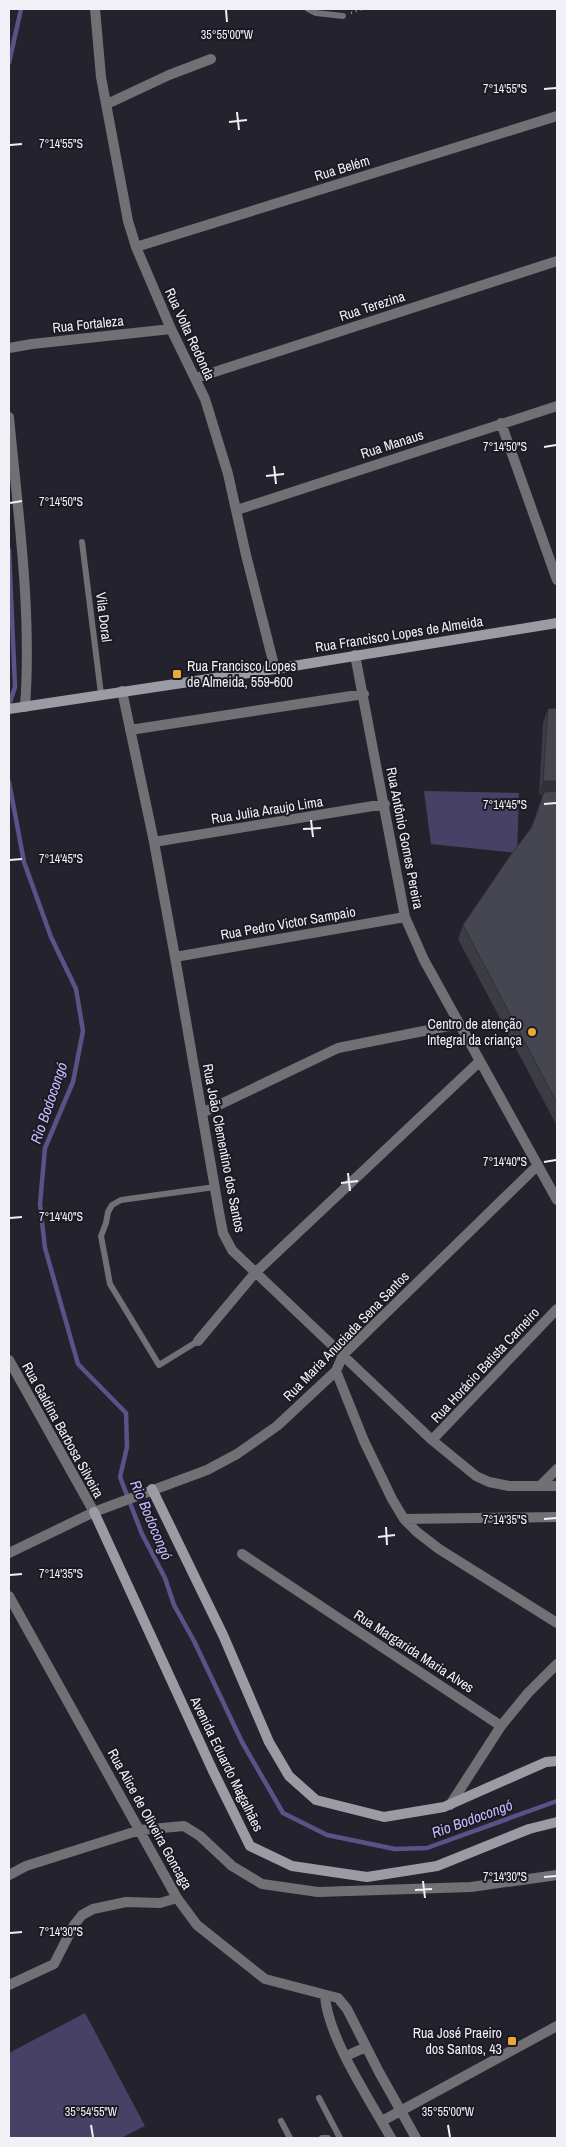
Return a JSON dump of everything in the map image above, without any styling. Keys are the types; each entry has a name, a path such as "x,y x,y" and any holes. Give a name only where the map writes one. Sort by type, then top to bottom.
{"street":[{"name":"Rua Volta Redonda","path":"95,9 101,77 128,221 136,247 171,329 196,378 216,435 237,510 246,555 275,668"},
{"path":"107,104 162,78 211,59"},
{"name":"Rua Belém","path":"136,247 557,116"},
{"name":"Rua Terezina","path":"196,378 557,261"},
{"name":"Rua Fortaleza","path":"9,348 171,329"},
{"name":"Rua Manaus","path":"237,510 557,406"},
{"path":"9,417 23,565 27,650 25,707"},
{"path":"501,423 557,580"},
{"name":"Rua Francisco Lopes de Almeida","path":"9,708 355,656 557,623"},
{"name":"Rua Antônio Gomes Pereira","path":"355,656 364,694 405,917 424,960 557,1200"},
{"name":"Rua João Clementino dos Santos","path":"122,691 154,842 223,1233 232,1250 432,1440 476,1476 489,1482 509,1486 557,1486"},
{"path":"130,730 364,694"},
{"name":"Rua Julia Araujo Lima","path":"154,842 385,804"},
{"name":"Rua Pedro Victor Sampaio","path":"175,957 405,917"},
{"path":"202,1113 338,1048 459,1024"},
{"path":"198,1341 255,1273 480,1061"},
{"name":"Rua Maria Anuciada Sena Santos","path":"9,1553 94,1512 207,1470 252,1444 277,1426 336,1371 343,1356 538,1165"},
{"name":"Rua Horácio Batista Carneiro","path":"432,1440 557,1309"},
{"name":"Rua Galdina Barbosa Silveira","path":"9,1360 94,1512"},
{"path":"336,1371 364,1441 392,1499 404,1519 416,1532 439,1549 557,1623"},
{"path":"540,1486 557,1469"},
{"path":"148,1491 224,1635 269,1742 289,1776 316,1800 384,1818 444,1807 546,1762 557,1761"},
{"name":"Avenida Eduardo Magalhães","path":"94,1512 213,1771 250,1846 292,1866 367,1877 437,1866 529,1829 557,1822"},
{"path":"404,1519 557,1517"},
{"name":"Rua Margarida Maria Alves","path":"242,1554 501,1726"},
{"name":"Rua Alice de Oliveira Goncaga","path":"9,1596 177,1898 197,1925 265,1979 338,1998 347,2010 366,2047"},
{"path":"450,1804 501,1726 528,1692 557,1664"},
{"path":"9,1875 26,1866 140,1830 184,1826 200,1836 232,1866 262,1884 318,1892 471,1887 557,1875"},
{"path":"9,1985 54,1964 74,1925 82,1915 93,1909 126,1902 160,1902 177,1898"},
{"path":"325,1996 326,2008 332,2029 391,2138"},
{"path":"382,2122 557,2026"},
{"path":"346,2056 366,2047 416,2138"}],"lane":[{"path":"308,9 316,13 343,16"},
{"name":"Vila Doral","path":"82,542 102,694"},
{"path":"198,1341 159,1366 110,1284 101,1236 108,1212 112,1205 121,1200 216,1187"},
{"path":"319,2098 340,2138"},
{"path":"281,2122 290,2138"},
{"path":"322,2138 328,2138"}],"shaded area":[{"path":"424,791 519,793 517,853 431,844"},
{"path":"85,2013 145,2126 121,2138 9,2138 9,2053"}],"building":[{"path":"557,708 557,781 543,781 548,709"},
{"name":"Centro de atenção Integral da criança","path":"557,791 557,1103 463,925 532,827 544,792"}],"waterway":[{"name":"Rio Bodocongó","path":"9,63 21,9"},
{"name":"Rio Bodocongó","path":"9,550 15,687 9,705"},
{"name":"Rio Bodocongó","path":"9,782 24,862 51,937 76,989 83,1031 73,1082 45,1148 40,1204 45,1248 78,1364 126,1413 127,1447 120,1477 142,1534 165,1578 174,1605 194,1641 242,1742 283,1813 327,1835 395,1849 427,1848 557,1801"}],"place":[{"name":"Rua Francisco Lopes de Almeida, 559-600","path":"177,674"},
{"name":"Centro de atenção Integral da criança","path":"532,1032"},
{"name":"Rua José Praeiro dos Santos, 43","path":"512,2041"}]}
